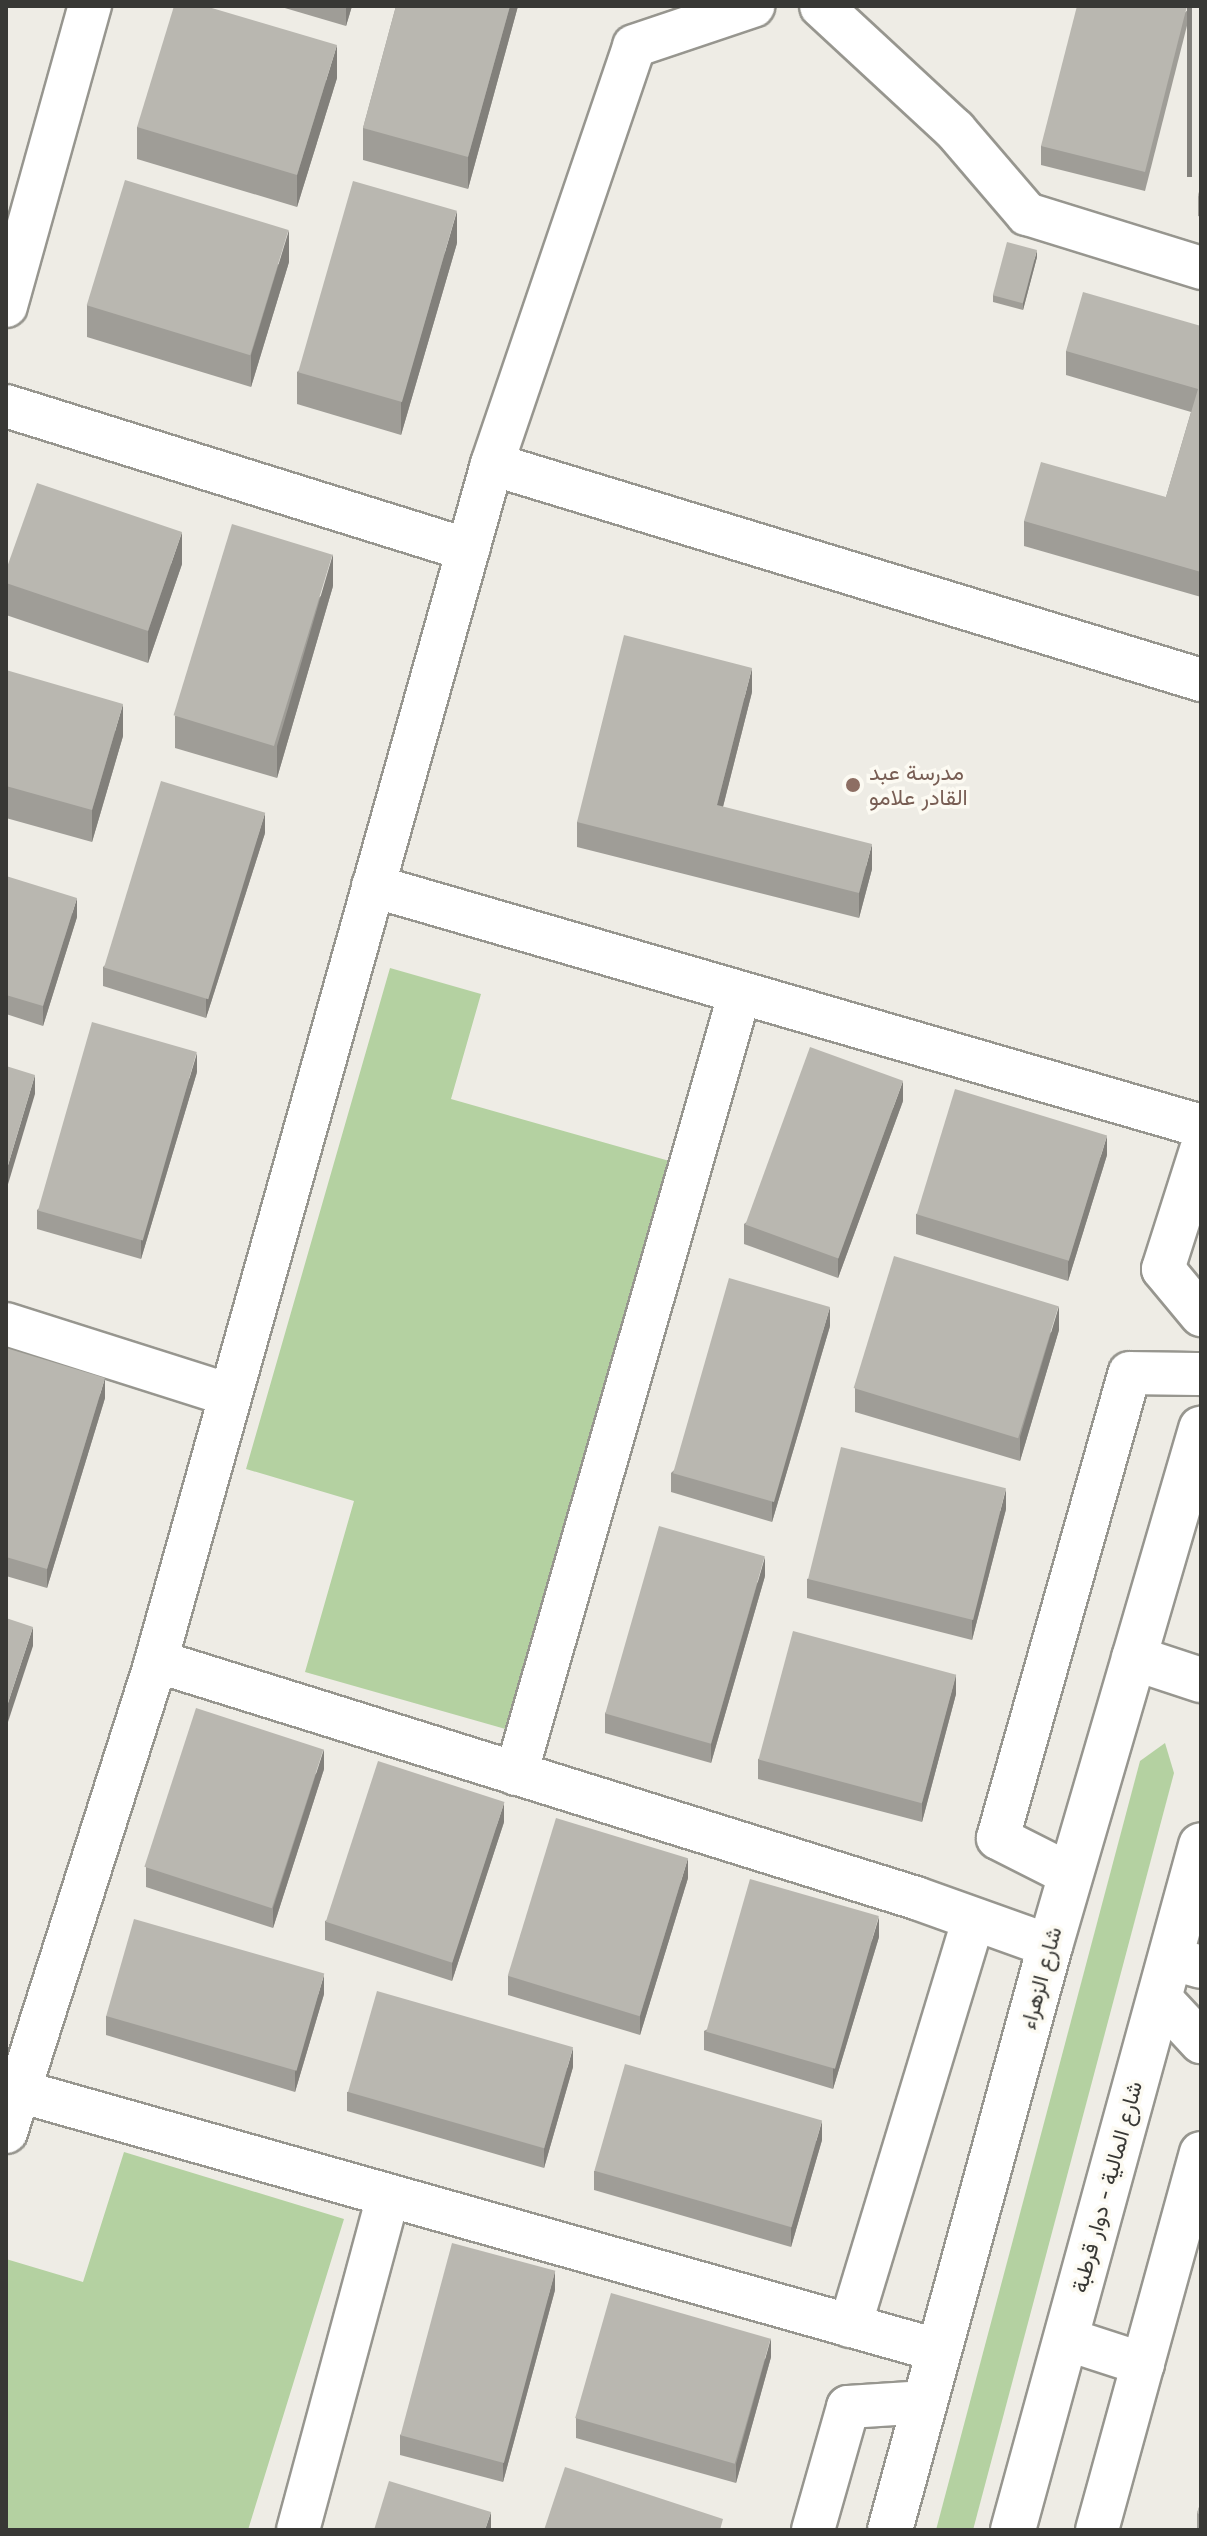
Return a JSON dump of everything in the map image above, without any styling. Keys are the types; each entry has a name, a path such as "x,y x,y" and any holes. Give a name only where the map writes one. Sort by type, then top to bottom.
{"main road":[{"name":"شارع الزهراء","path":"890,2530 1050,1946 1201,1429"},
{"path":"1134,1658 1201,1680"},
{"name":"شارع المالية - دوار قرطبة","path":"1013,2530 1066,2339 1182,1955 1201,1845"}],"street":[{"path":"6,306 90,6"},
{"path":"6,2132 156,1661 492,464 634,46 753,6"},
{"path":"821,6 955,130 1027,214 1201,268"},
{"path":"6,406 468,550"},
{"path":"492,464 1201,680"},
{"path":"373,886 739,996 1201,1126"},
{"path":"516,1774 739,996"},
{"path":"1201,1150 1163,1269 1201,1315"},
{"path":"6,1324 230,1395"},
{"path":"1071,1875 998,1838 1130,1373 1201,1374"},
{"path":"156,1661 974,1919 1050,1946"},
{"path":"850,2326 974,1919"},
{"path":"1182,1955 1201,2042"},
{"path":"19,2091 940,2351"},
{"path":"1097,2530 1201,2153"},
{"path":"298,2530 388,2196"},
{"path":"1066,2339 1143,2364"},
{"path":"813,2530 848,2407 926,2402"}],"green space":[{"path":"390,968 481,994 451,1099 673,1162 509,1730 305,1672 354,1501 246,1469"},
{"path":"1165,1743 1174,1773 973,2530 936,2530 1140,1761"},
{"path":"124,2152 344,2219 248,2530 6,2530 6,2259 83,2282"}],"building":[{"path":"174,6 205,6 337,45 297,175 137,127"},
{"path":"396,6 510,6 468,157 363,128"},
{"path":"1077,6 1187,6 1145,172 1041,146"},
{"path":"125,180 289,230 250,355 87,305"},
{"path":"353,181 457,211 402,402 298,372"},
{"path":"1007,242 1037,250 1023,303 993,295"},
{"path":"1083,292 1201,326 1201,572 1024,521 1041,462 1166,497 1198,389 1066,351"},
{"path":"37,483 182,532 148,631 6,583 6,570"},
{"path":"232,524 332,555 274,746 174,715"},
{"path":"624,635 752,668 717,805 872,844 859,893 577,822"},
{"path":"6,670 123,704 92,810 6,786"},
{"path":"161,781 265,813 208,999 104,967"},
{"path":"6,876 77,898 43,1006 6,995"},
{"path":"92,1022 197,1052 143,1240 38,1210"},
{"path":"810,1047 903,1081 838,1258 745,1225"},
{"path":"6,1066 35,1075 6,1172"},
{"path":"955,1089 1107,1135 1069,1261 917,1214"},
{"path":"894,1256 1058,1306 1018,1438 854,1388"},
{"path":"729,1278 830,1307 774,1502 673,1473"},
{"path":"6,1348 105,1378 47,1569 6,1557"},
{"path":"841,1447 1006,1488 973,1620 808,1579"},
{"path":"659,1526 765,1556 711,1744 605,1713"},
{"path":"6,1618 33,1627 6,1709"},
{"path":"793,1631 956,1675 922,1803 759,1759"},
{"path":"196,1708 323,1749 272,1908 144,1867"},
{"path":"378,1761 504,1802 452,1963 326,1922"},
{"path":"556,1818 688,1858 640,2016 508,1976"},
{"path":"750,1879 879,1916 835,2069 706,2032"},
{"path":"134,1919 324,1974 296,2071 106,2016"},
{"path":"377,1991 573,2047 544,2148 348,2092"},
{"path":"625,2064 822,2121 791,2227 594,2171"},
{"path":"452,2243 555,2271 504,2463 400,2435"},
{"path":"611,2293 771,2339 735,2464 575,2418"},
{"path":"565,2467 723,2519 720,2530 544,2530"},
{"path":"389,2481 491,2512 485,2530 374,2530"}],"place":[{"name":"مدرسة عبد القادر علامو","path":"853,785"}]}
